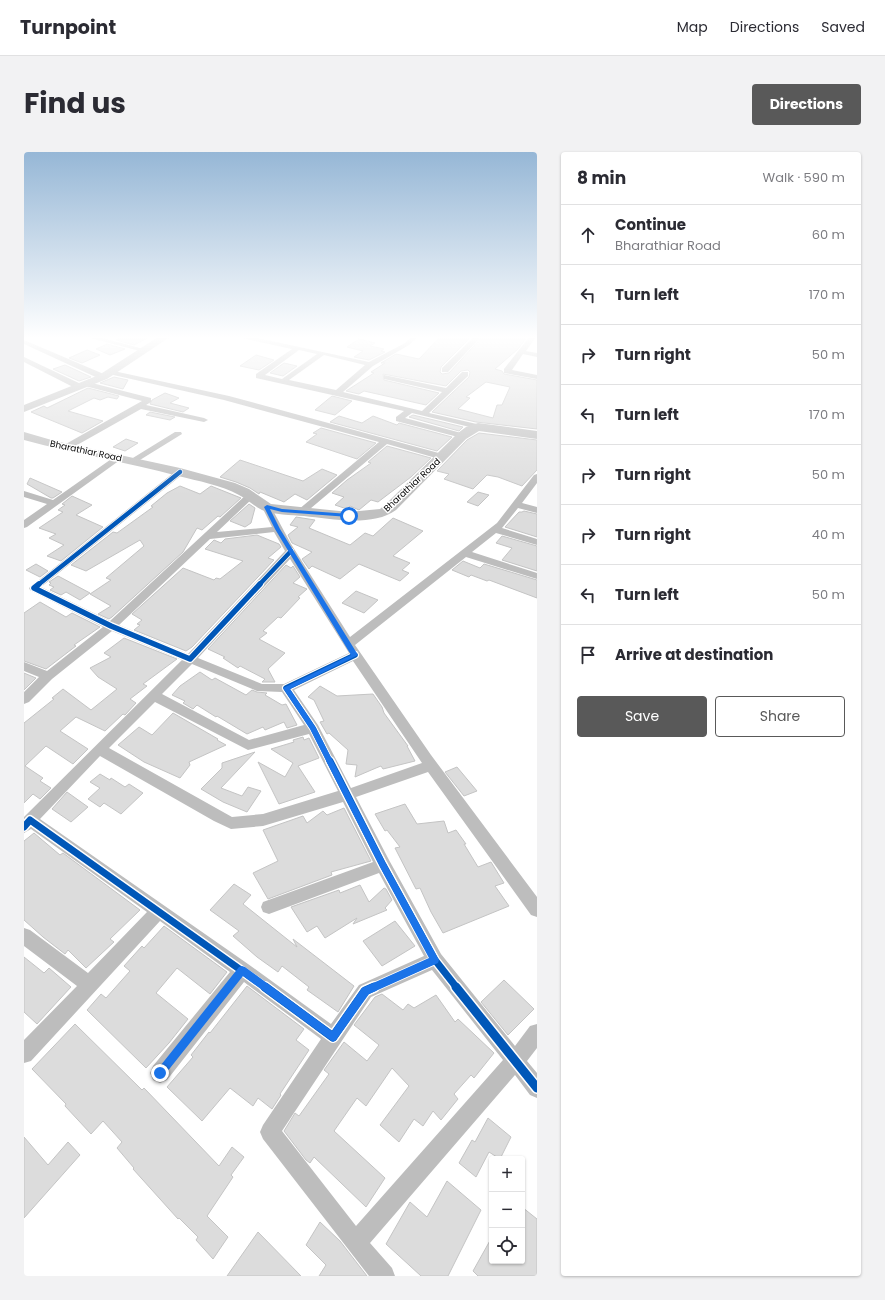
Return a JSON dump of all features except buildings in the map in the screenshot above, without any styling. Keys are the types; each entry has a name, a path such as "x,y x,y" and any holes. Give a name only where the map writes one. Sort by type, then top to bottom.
{"main road":[{"path":"24,409 75,389"},
{"path":"478,427 537,435"},
{"name":"Bharathiar Road","path":"24,436 180,472 230,486 267,507 301,512 349,516 375,515 384,512 400,499 462,436 478,427"}],"street":[{"path":"67,447 148,400 100,389"},
{"path":"182,389 226,398 442,457"},
{"path":"322,389 478,427"},
{"path":"338,393 342,389"},
{"path":"441,389 447,391"},
{"path":"423,414 447,391"},
{"path":"140,406 204,420"},
{"path":"410,411 399,419 462,436"},
{"path":"132,461 178,434"},
{"path":"301,512 386,441"},
{"path":"24,525 117,458"},
{"path":"180,472 29,586 111,626 261,688 286,688 351,650 464,553 500,525 537,477"},
{"path":"24,494 54,503"},
{"path":"24,699 48,676 111,626 250,496"},
{"path":"516,504 537,510"},
{"path":"267,507 278,529 351,650 430,766 537,910"},
{"path":"208,536 278,529"},
{"path":"494,529 537,542"},
{"path":"291,551 190,659 27,823 159,911 333,1037"},
{"path":"464,553 537,576"},
{"path":"24,666 48,676"},
{"path":"286,688 313,728 346,795 435,960 537,1088"},
{"path":"153,695 248,745 313,728"},
{"path":"99,749 228,822 264,820 346,795 430,766"},
{"path":"270,907 383,864"},
{"path":"24,1054 159,911"},
{"path":"24,936 90,985"},
{"path":"384,1276 270,1132 365,991 435,960"},
{"path":"160,1073 242,970"},
{"path":"356,1242 537,1033"}],"cycle path":[{"path":"180,472 34,588 111,626 190,659 291,551"},
{"path":"355,655 286,688 313,728 383,865 435,960 537,1088"},
{"path":"24,827 30,820 242,970 333,1037 365,991 435,960"}],"route":[{"path":"160,1073 242,970 333,1037 365,991 435,960 346,795 313,728 286,688 355,655 278,529 267,507 282,510 349,516"}]}
